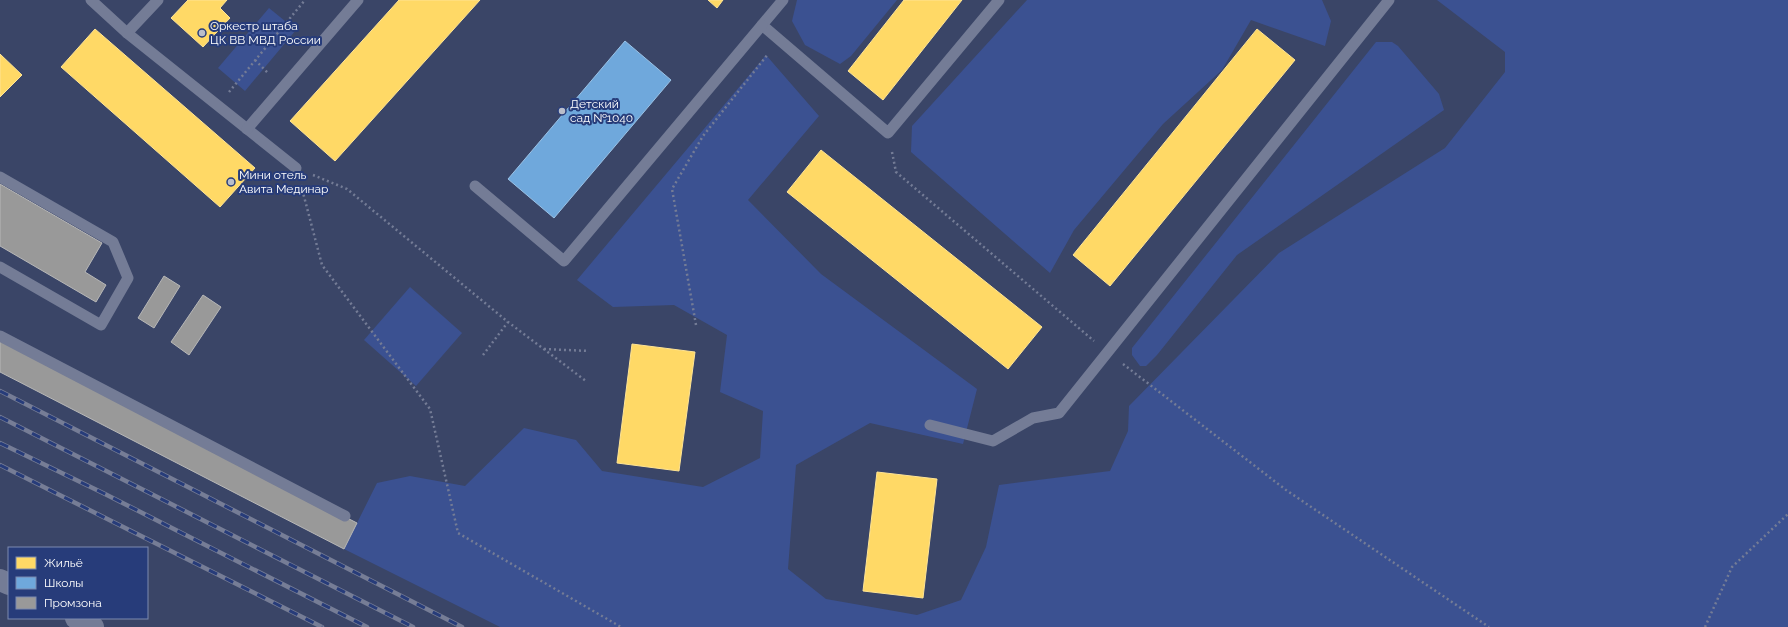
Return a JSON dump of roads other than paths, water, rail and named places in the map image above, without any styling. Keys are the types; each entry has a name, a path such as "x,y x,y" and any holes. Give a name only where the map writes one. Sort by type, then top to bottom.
{"street":[{"path":"78,619 93,627"}],"lane":[{"path":"91,0 128,33 296,168"},
{"path":"128,33 158,0"},
{"path":"247,129 358,0"},
{"path":"475,186 564,261 783,0"},
{"path":"762,25 888,134 999,0"},
{"path":"930,425 992,441 1033,418 1059,413 1389,0"},
{"path":"0,177 113,242 128,278 101,325 0,267"},
{"path":"0,336 345,516"}],"railway":[{"path":"0,391 462,627"},
{"path":"0,417 413,627"},
{"path":"0,443 103,493 367,627"},
{"path":"0,465 322,627"}],"place":[{"name":"Оркестр штаба ЦК ВВ МВД России","path":"202,33"},
{"name":"Детский сад №1040","path":"562,111"},
{"name":"Мини отель Авита Мединар","path":"231,182"}]}
